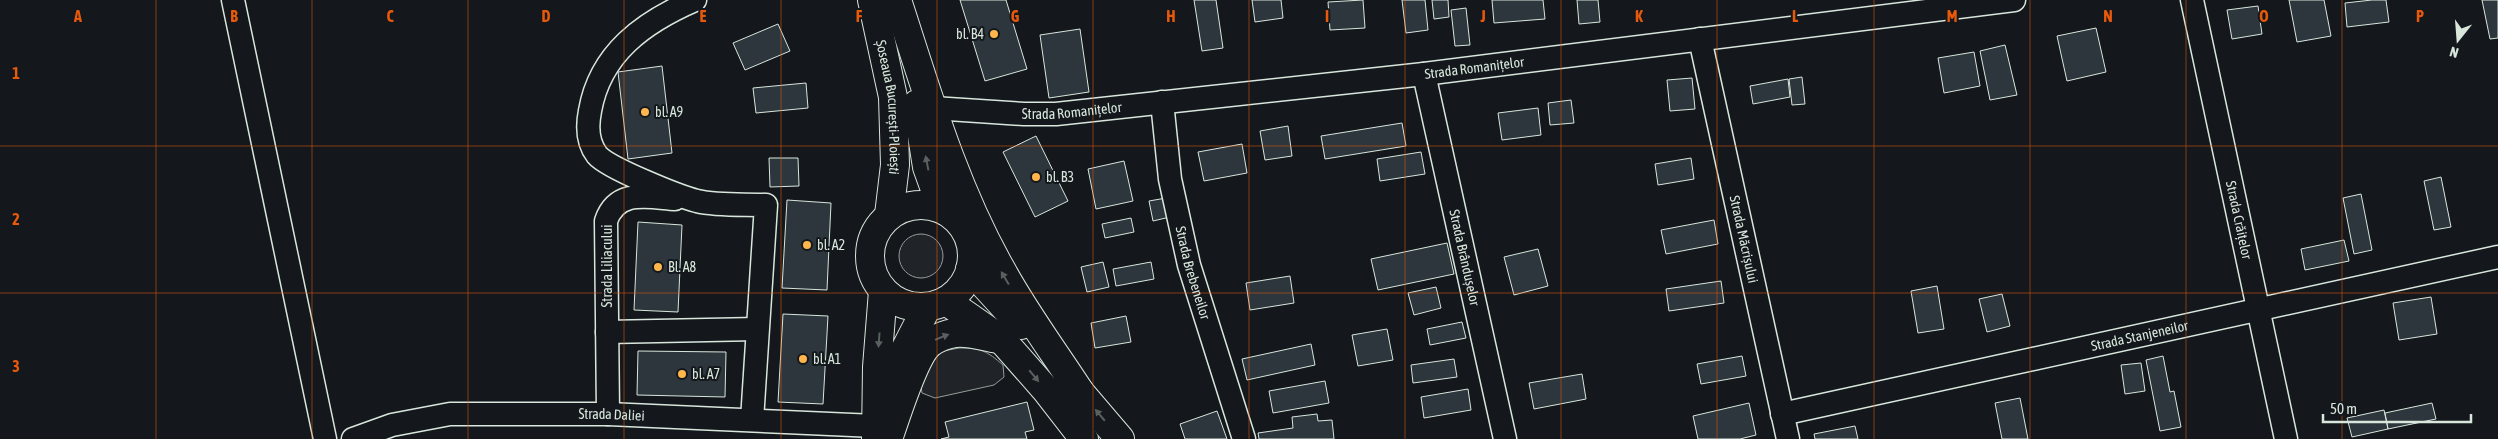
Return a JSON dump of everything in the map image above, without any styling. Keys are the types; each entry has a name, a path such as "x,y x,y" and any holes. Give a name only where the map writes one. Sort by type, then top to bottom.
{"main road":[{"name":"Șoseaua București-Ploiești","path":"872,0 893,97 895,165 889,215"},
{"name":"Șoseaua București-Ploiești","path":"896,0 927,166 942,209"},
{"path":"896,0 944,144 969,206 1001,270 1080,392"},
{"path":"881,436 906,348 936,304 965,282 970,269 972,251 967,234 957,219 942,209 929,205 915,204 901,208 889,215 877,228 870,243 869,260 874,277 883,291 896,301 911,306 936,304 1002,340 1046,390 1084,439"},
{"path":"970,269 1120,439"},
{"path":"881,436 883,291"},
{"path":"881,436 918,361 929,344 939,337 954,333 967,333 1002,340"}],"street":[{"path":"233,0 325,439"},
{"path":"695,0 671,10 624,42 604,68 592,97 587,130 597,155 627,174 698,201 766,206 752,420"},
{"name":"Strada Romanițelor","path":"933,108 1048,114 1424,74 2014,0"},
{"name":"Strada Crăițelor","path":"2192,0 2286,439"},
{"name":"Strada Măcrișului","path":"1700,39 1788,439"},
{"name":"Strada Brândușelor","path":"1424,74 1505,439"},
{"name":"Strada Brebeneilor","path":"1162,102 1170,179 1189,265 1244,439"},
{"name":"Strada Liliacului","path":"608,414 606,222 610,211 617,203 629,198 698,201"},
{"name":"Strada Stanjeneilor","path":"1782,414 2498,257"},
{"path":"608,332 758,329"},
{"name":"Strada Daliei","path":"353,439 392,425 450,414 608,414 752,420 881,436"}],"shaded area":[{"path":"921,234 933,238 939,244 943,256 939,268 933,274 921,278 909,274 903,268 899,256 903,244 909,238"},
{"path":"959,348 983,351 992,356 1003,365 1004,377 994,385 935,398 922,393 920,380 927,366 943,351"}],"building":[{"name":"bl. B4","path":"960,0 1006,0 1027,69 985,81"},
{"path":"1194,0 1216,0 1223,48 1202,51"},
{"path":"1252,0 1281,0 1283,18 1255,22"},
{"path":"1363,0 1365,28 1330,30 1328,2"},
{"path":"1402,0 1425,0 1428,30 1406,33"},
{"path":"1432,0 1448,0 1449,17 1434,19"},
{"path":"1492,0 1543,0 1545,19 1494,23"},
{"path":"1577,0 1598,0 1600,22 1579,24"},
{"path":"2289,0 2324,0 2331,36 2297,42"},
{"path":"2386,0 2389,22 2347,27 2345,3"},
{"path":"2482,0 2498,0 2498,38 2490,39"},
{"path":"2258,6 2262,34 2232,39 2227,10"},
{"path":"1466,8 1470,45 1455,46 1451,10"},
{"path":"778,24 790,51 745,70 733,43"},
{"path":"2096,28 2106,72 2067,81 2057,36"},
{"path":"1080,29 1089,92 1049,98 1040,35"},
{"path":"2005,45 2017,95 1990,100 1980,51"},
{"path":"1974,52 1980,86 1944,93 1938,58"},
{"name":"bl. A9","path":"662,66 672,153 628,159 618,72"},
{"path":"1802,77 1805,104 1792,105 1789,79"},
{"path":"1692,78 1695,109 1670,111 1667,80"},
{"path":"1788,79 1790,97 1753,104 1750,86"},
{"path":"806,83 808,108 756,113 753,88"},
{"path":"1571,100 1574,123 1550,125 1548,103"},
{"path":"1538,108 1541,135 1502,140 1498,113"},
{"path":"1402,123 1406,146 1325,159 1321,136"},
{"path":"1288,126 1292,156 1265,160 1260,131"},
{"name":"bl. B3","path":"1036,136 1068,201 1035,217 1003,152"},
{"path":"1242,144 1247,173 1204,181 1198,152"},
{"path":"1421,152 1425,174 1380,181 1377,159"},
{"path":"769,158 798,158 799,186 770,187"},
{"path":"1691,158 1694,179 1658,185 1655,164"},
{"path":"1124,161 1133,201 1096,209 1088,169"},
{"path":"2441,177 2451,227 2434,230 2424,181"},
{"path":"2361,194 2372,250 2354,254 2343,198"},
{"path":"1166,198 1170,217 1153,221 1149,201"},
{"name":"bl. A2","path":"787,200 831,203 827,290 782,288"},
{"path":"1131,218 1134,232 1105,238 1102,224"},
{"path":"1714,220 1718,244 1666,254 1661,230"},
{"name":"Bl. A8","path":"638,222 682,225 678,312 634,310"},
{"path":"2344,240 2349,261 2305,270 2301,249"},
{"path":"1447,243 1454,274 1378,290 1371,259"},
{"path":"1538,249 1548,286 1514,295 1504,257"},
{"path":"1103,262 1109,287 1087,292 1081,267"},
{"path":"1151,262 1154,279 1116,286 1113,269"},
{"path":"1290,276 1294,303 1250,310 1246,283"},
{"path":"1721,281 1724,303 1669,311 1666,289"},
{"path":"1937,286 1944,329 1918,333 1911,291"},
{"path":"1436,287 1441,308 1414,315 1408,293"},
{"path":"2002,294 2010,326 1987,332 1979,299"},
{"path":"2431,297 2437,334 2399,340 2393,303"},
{"name":"bl. A1","path":"783,314 828,316 823,404 778,402"},
{"path":"1126,316 1131,342 1095,348 1091,323"},
{"path":"1462,322 1466,338 1430,345 1427,329"},
{"path":"1387,329 1393,360 1358,366 1352,335"},
{"path":"1311,344 1315,365 1247,380 1242,359"},
{"name":"bl. A7","path":"638,351 726,352 725,397 637,395"},
{"path":"1742,356 1746,376 1701,384 1697,364"},
{"path":"2163,356 2170,392 2174,391 2181,427 2160,431 2146,360"},
{"path":"1454,359 1457,377 1413,383 1411,365"},
{"path":"2141,363 2145,391 2125,394 2121,365"},
{"path":"1582,374 1586,399 1534,409 1529,383"},
{"path":"1325,381 1329,403 1273,413 1269,391"},
{"path":"1468,389 1471,410 1424,418 1421,397"},
{"path":"2020,398 2028,439 2002,439 1995,403"},
{"path":"1027,402 1034,430 1025,432 1027,439 941,439 949,437 945,422"},
{"path":"1749,403 1756,435 1740,439 1698,439 1693,416"},
{"path":"2432,403 2436,419 2388,429 2385,413"},
{"path":"2384,410 2388,429 2352,437 2347,418"},
{"path":"1217,411 1227,439 1185,439 1180,424"},
{"path":"1317,414 1318,421 1332,420 1334,439 1259,439 1258,433 1293,428 1292,417"},
{"path":"1855,426 1858,439 1815,439 1814,434"}],"place":[{"name":"bl. B4","path":"994,34"},
{"name":"bl. A9","path":"645,112"},
{"name":"bl. B3","path":"1036,177"},
{"name":"bl. A2","path":"807,245"},
{"name":"Bl. A8","path":"658,267"},
{"name":"bl. A1","path":"803,359"},
{"name":"bl. A7","path":"682,374"}]}
